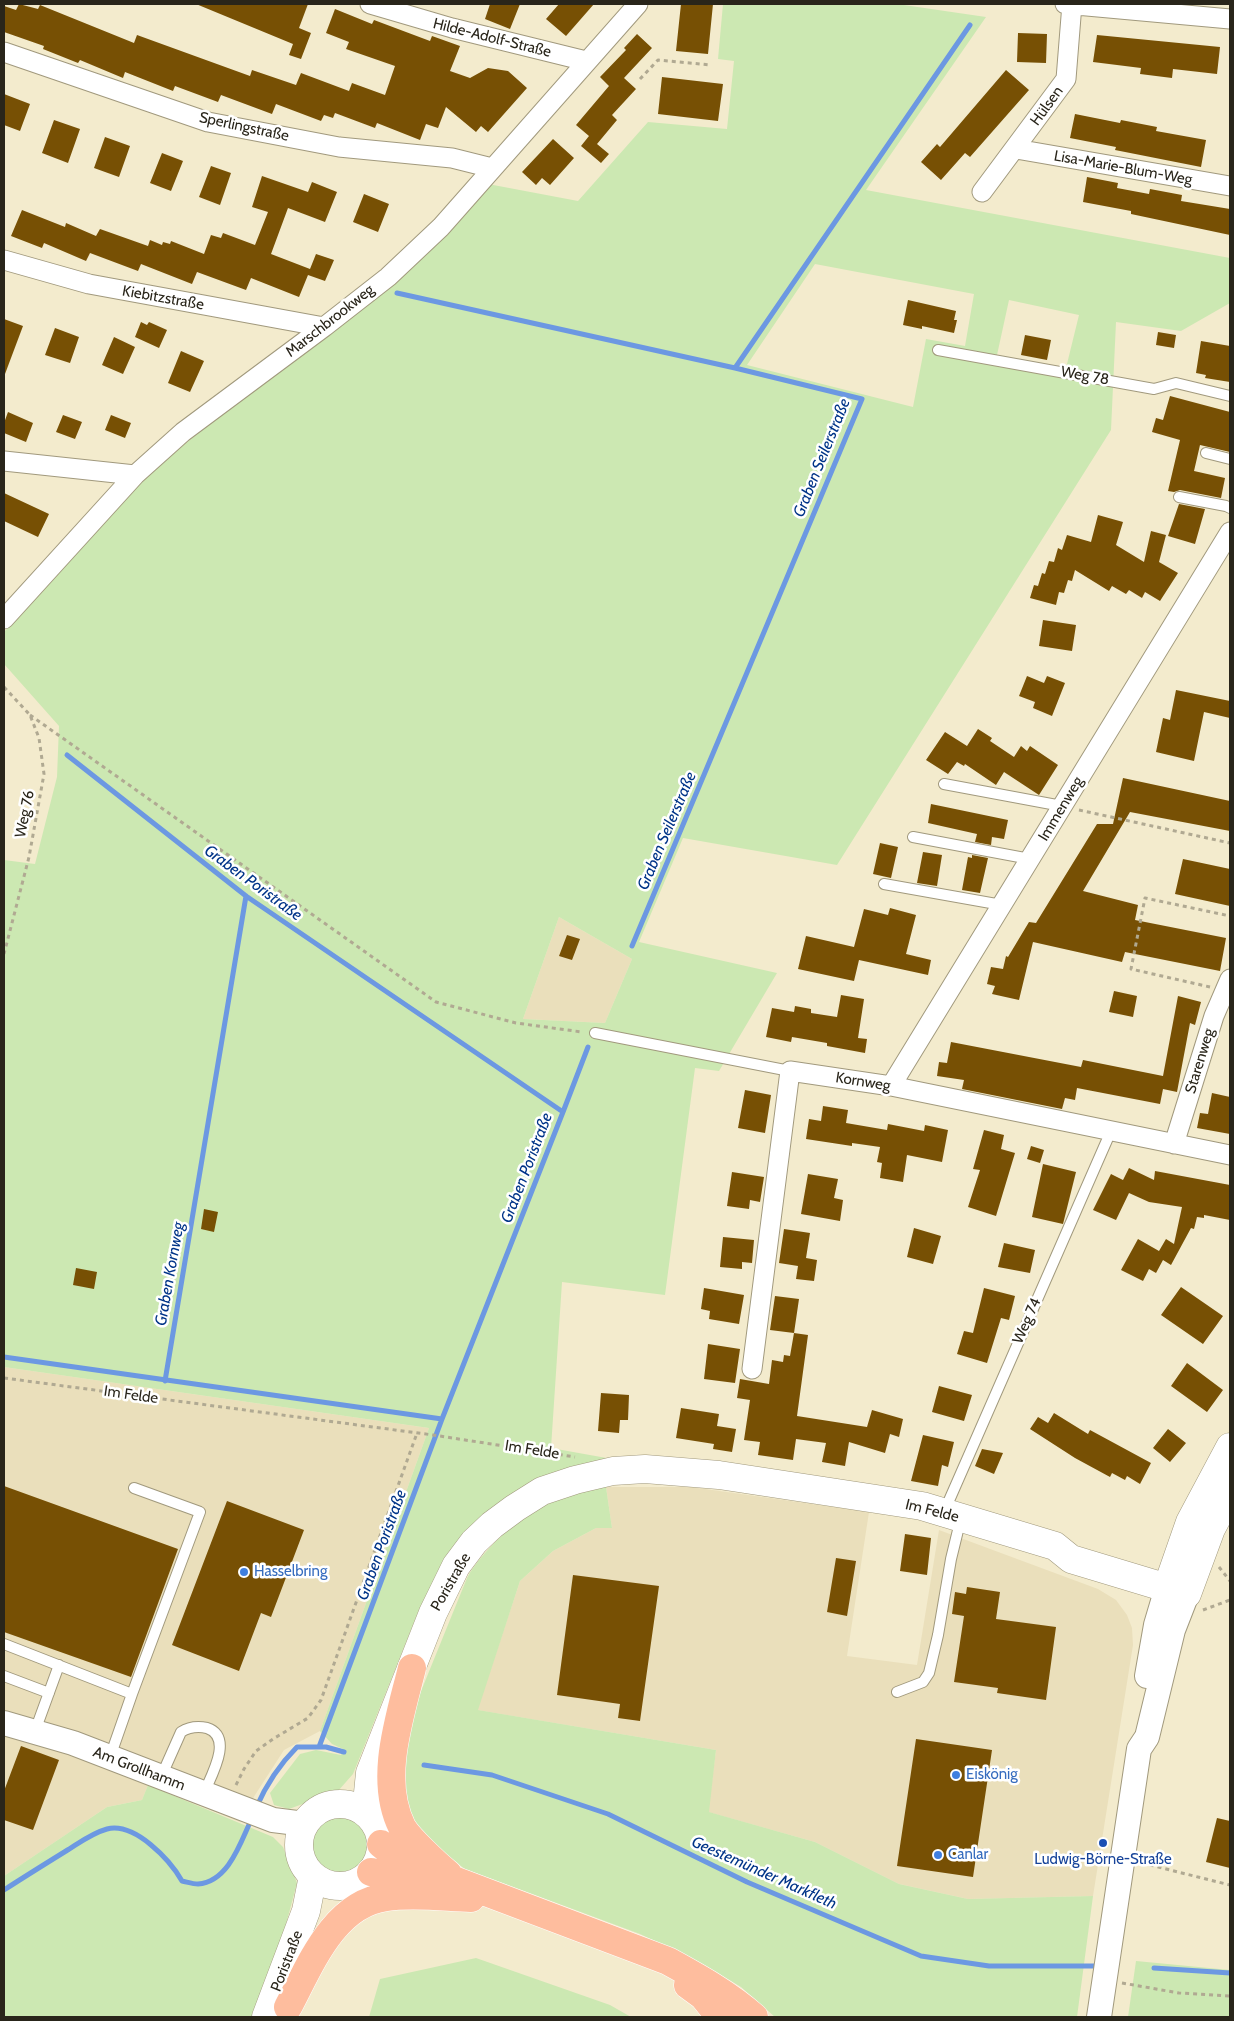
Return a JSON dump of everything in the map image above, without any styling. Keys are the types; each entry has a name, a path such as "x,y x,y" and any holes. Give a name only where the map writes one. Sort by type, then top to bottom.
{"highway":[{"path":"412,1668 401,1715 392,1769 393,1800 403,1828 466,1891"},
{"path":"381,1844 401,1860 466,1891 661,1969 681,1980 702,1996 720,2017"},
{"path":"371,1872 466,1891 668,1961 720,1991 754,2017"},
{"path":"279,2014 327,1937 341,1920 365,1904 384,1897 466,1891"}],"main road":[{"path":"1179,1585 1190,1522 1230,1447"},
{"name":"Im Felde","path":"645,1469 719,1474 876,1498 953,1515 1055,1546 1071,1559 1179,1585"},
{"name":"Poristraße","path":"356,1809 433,1613 456,1566 474,1542 492,1525 542,1491 575,1480 612,1472 645,1469"},
{"path":"1179,1585 1230,1493"},
{"path":"333,1805 356,1809 374,1822 379,1832 381,1844 379,1859 371,1872 362,1880 349,1885 324,1881 302,1859 303,1831 313,1815 322,1808 333,1805"},
{"name":"Poristraße","path":"279,2014 324,1881"}],"street":[{"name":"Hilde-Adolf-Straße","path":"370,4 452,28 586,61"},
{"name":"Marschbrookweg","path":"4,619 135,474 183,432 388,277 440,226 638,4"},
{"path":"1065,4 1230,19"},
{"name":"Hülsen","path":"982,192 1016,149 1066,79 1072,4"},
{"name":"Sperlingstraße","path":"4,52 208,122 339,147 452,158 492,168"},
{"name":"Lisa-Marie-Blum-Weg","path":"1016,149 1230,186"},
{"name":"Kiebitzstraße","path":"4,260 89,284 324,327"},
{"path":"4,461 135,474"},
{"name":"Immenweg","path":"891,1086 1230,532"},
{"name":"Starenweg","path":"1174,1144 1214,1016 1227,985"},
{"path":"752,1370 790,1071"},
{"name":"Kornweg","path":"790,1071 891,1086 1230,1155"},
{"path":"1099,2017 1139,1749 1136,1737 1156,1625 1179,1585"},
{"name":"Am Grollhamm","path":"4,1722 110,1757 303,1831"}],"lane":[{"name":"Weg 78","path":"938,350 1154,389 1176,383 1230,396"},
{"path":"1206,453 1230,458"},
{"path":"1179,497 1230,508"},
{"path":"944,784 1062,806"},
{"path":"913,837 1030,859"},
{"path":"884,884 1002,905"},
{"path":"595,1033 790,1071"},
{"name":"Weg 74","path":"896,1692 923,1682 930,1673 951,1559 953,1515 1111,1130"},
{"path":"110,1757 200,1512 134,1488"},
{"path":"4,1644 132,1694"},
{"path":"35,1731 59,1665"},
{"path":"4,1676 49,1693"},
{"path":"161,1777 181,1732 187,1728 200,1726 211,1730 219,1738 222,1748 204,1793"}],"path":[{"path":"640,80 658,60 711,65"},
{"name":"Weg 76","path":"4,687 30,715 39,738 44,774 29,857 4,954"},
{"path":"30,715 436,1002 516,1023 595,1033"},
{"path":"1062,806 1230,843"},
{"path":"1227,985 1131,969 1145,898 1230,916"},
{"name":"Im Felde","path":"4,1378 448,1437 585,1458"},
{"path":"232,1804 244,1769 256,1751 308,1718 321,1700 416,1433"},
{"path":"1122,1858 1230,1885"},
{"path":"1104,1980 1179,1993 1230,1996"}],"shaded area":[{"path":"559,917 632,959 605,1023 523,1019"},
{"path":"4,1367 429,1428 320,1731 284,1750 240,1822 148,1785 142,1800 107,1807 4,1876"},
{"path":"606,1487 691,1487 869,1512 847,1656 917,1665 939,1530 1098,1589 1116,1600 1127,1615 1132,1628 1133,1645 1093,1896 968,1899 899,1884 815,1842 708,1812 716,1750 477,1710 520,1581 553,1551 596,1528 612,1528"}],"green space":[{"path":"723,4 897,4 986,17 866,190 1230,258 1230,303 1181,331 1116,322 1111,430 837,865 683,838 639,942 777,973 719,1071 695,1068 665,1295 562,1282 551,1448 612,1459 445,1562 419,1610 353,1774 338,1791 289,1809 274,1805 270,1793 300,1754 316,1750 341,1755 343,1749 332,1744 320,1731 429,1428 4,1367 4,860 35,864 57,777 59,726 4,664 4,632 132,489 192,438 392,286 488,184 578,201 648,122 727,129 734,61 718,59","holes":["815,264 974,294 965,346 926,339 913,407 747,365","1009,300 1079,315 1066,368 997,355","559,917 632,959 605,1023 523,1019"]},
{"path":"606,1487 612,1528 596,1528 553,1551 520,1581 478,1710 716,1750 709,1812 815,1842 899,1884 968,1899 1093,1896 1077,2017 775,2017 741,1987 699,1962 640,1934 465,1869 422,1837 403,1797 402,1774 415,1706 467,1578 492,1545 526,1517 566,1496"},
{"path":"148,1785 273,1837 283,1847 297,1883 285,1928 252,2017 4,2017 4,1876 107,1807 142,1800"},
{"path":"339,1816 355,1821 363,1829 368,1845 363,1861 355,1869 339,1874 323,1869 315,1861 310,1845 315,1829 323,1821"},
{"path":"476,1958 610,2005 631,2017 369,2017 380,1979"},
{"path":"1136,1961 1230,1970 1230,2017 1128,2017"}],"building":[{"path":"19,4 38,9 40,5 134,43 137,35 250,76 252,70 296,85 301,73 349,91 352,83 385,95 395,66 346,49 349,42 326,33 335,9 372,24 374,20 430,41 432,36 460,46 450,71 470,78 488,68 508,71 527,88 488,132 481,126 476,132 446,107 438,128 426,124 420,140 377,123 375,128 335,113 333,118 324,115 321,121 276,104 272,114 221,95 218,102 175,86 173,91 125,72 123,78 80,60 78,63 43,49 44,46 4,32 4,6 16,10"},
{"path":"196,4 308,4 299,28 311,33 301,59 289,55 293,44"},
{"path":"490,4 520,4 510,29 485,19"},
{"path":"559,4 594,4 566,36 546,19"},
{"path":"681,4 713,4 708,54 676,51"},
{"path":"1018,33 1047,34 1046,63 1017,62"},
{"path":"637,34 652,48 624,78 636,89 612,115 617,120 597,144 609,154 601,163 581,146 589,136 576,125 609,86 600,77 626,50 624,48"},
{"path":"1097,35 1220,47 1217,74 1173,69 1172,78 1140,74 1141,68 1093,62"},
{"path":"1006,70 1029,90 970,157 965,153 941,180 921,162 937,144 940,147"},
{"path":"662,77 723,84 718,121 658,114"},
{"path":"4,94 30,104 20,131 4,125"},
{"path":"1075,114 1120,123 1121,120 1157,127 1156,131 1206,140 1201,167 1115,150 1116,147 1070,138"},
{"path":"54,120 80,129 68,163 42,153"},
{"path":"105,137 130,146 119,177 94,168"},
{"path":"553,139 574,158 550,185 542,178 536,185 522,172"},
{"path":"162,153 183,161 171,191 150,183"},
{"path":"211,166 231,173 220,205 199,197"},
{"path":"262,176 308,192 312,182 337,192 325,222 288,208 271,254 310,269 316,254 334,260 325,281 308,275 299,297 251,278 246,290 197,272 192,284 141,264 138,271 90,253 86,261 44,243 42,248 11,236 22,210 65,227 66,223 96,236 100,229 148,246 150,240 162,245 163,242 170,244 171,241 204,254 211,235 221,238 223,233 255,245 268,212 252,207"},
{"path":"1087,177 1118,183 1117,188 1149,194 1150,189 1182,195 1181,201 1230,209 1230,235 1131,214 1131,211 1083,202"},
{"path":"364,194 389,204 378,232 353,222"},
{"path":"908,300 956,311 954,320 957,320 954,333 922,326 922,329 903,325"},
{"path":"4,319 23,326 5,374 4,374"},
{"path":"141,322 147,325 149,322 167,330 159,348 135,337"},
{"path":"55,328 79,337 70,363 45,355"},
{"path":"1158,332 1176,335 1174,348 1156,345"},
{"path":"1025,335 1051,340 1047,360 1021,355"},
{"path":"114,337 135,347 123,374 102,365"},
{"path":"1201,341 1230,346 1230,382 1205,378 1206,375 1196,373"},
{"path":"181,351 204,361 190,392 168,383"},
{"path":"1170,396 1230,412 1230,452 1200,445 1194,471 1225,478 1221,498 1180,490 1168,491 1180,440 1152,432 1156,418 1163,420"},
{"path":"8,412 33,423 26,442 4,433 4,423"},
{"path":"63,415 82,422 75,439 56,432"},
{"path":"111,415 131,423 125,438 105,430"},
{"path":"4,493 49,514 38,537 4,521"},
{"path":"1179,504 1205,509 1195,544 1168,536"},
{"path":"1098,515 1123,522 1116,545 1144,562 1151,531 1166,535 1159,562 1178,573 1160,601 1145,592 1142,598 1129,590 1126,594 1112,586 1109,591 1075,570 1072,581 1068,580 1064,593 1059,592 1056,605 1030,598 1034,585 1038,586 1042,573 1045,574 1049,561 1054,562 1058,548 1062,550 1067,535 1091,542"},
{"path":"1043,620 1076,625 1072,651 1039,646"},
{"path":"1027,676 1044,683 1047,676 1065,683 1052,716 1033,708 1035,702 1019,696"},
{"path":"1176,690 1230,701 1230,718 1204,712 1194,761 1156,752 1163,718 1170,720"},
{"path":"978,729 992,738 990,741 1014,757 1021,746 1027,751 1030,746 1058,765 1039,795 1004,772 996,785 965,764 964,766 957,762 948,774 926,760 945,732 967,746"},
{"path":"1123,778 1230,801 1230,831 1130,812 1083,891 1138,905 1135,920 1226,938 1220,971 1125,952 1122,962 1033,942 1019,1000 992,994 995,986 987,984 991,967 1003,969 1006,956 1008,957 1029,922 1036,923 1097,824 1113,824"},
{"path":"931,804 1008,820 1004,839 992,837 991,845 975,842 977,834 928,823"},
{"path":"880,843 898,847 891,878 873,874"},
{"path":"923,852 942,855 937,886 917,883"},
{"path":"972,855 988,858 980,893 962,890 968,857 972,858"},
{"path":"1183,859 1230,869 1230,906 1175,894"},
{"path":"890,908 916,915 906,954 931,960 928,975 859,960 854,981 798,969 806,936 854,947 864,909 888,915"},
{"path":"567,935 580,939 572,960 559,956"},
{"path":"1114,991 1137,996 1133,1017 1109,1012"},
{"path":"841,995 864,999 858,1038 867,1039 865,1053 827,1046 827,1043 792,1037 791,1042 766,1037 772,1008 794,1012 795,1006 811,1009 811,1013 837,1017"},
{"path":"1178,996 1201,1002 1195,1025 1190,1023 1177,1092 1163,1089 1160,1104 1077,1088 1075,1100 1065,1098 1062,1109 962,1089 964,1080 937,1076 939,1062 947,1063 951,1042 1081,1067 1083,1060 1163,1076"},
{"path":"745,1090 771,1095 765,1133 738,1128"},
{"path":"1212,1093 1230,1097 1230,1134 1197,1128 1200,1113 1208,1114"},
{"path":"823,1106 848,1110 846,1123 887,1130 888,1124 924,1131 925,1125 948,1130 942,1162 907,1155 903,1182 880,1178 882,1163 877,1162 880,1147 852,1143 852,1146 806,1139 809,1119 821,1121"},
{"path":"984,1130 1004,1135 1001,1149 1015,1153 996,1216 968,1207 980,1170 973,1169"},
{"path":"1031,1146 1044,1150 1040,1163 1027,1159"},
{"path":"1043,1164 1076,1172 1063,1224 1032,1217"},
{"path":"1129,1168 1154,1180 1155,1171 1230,1185 1230,1220 1204,1215 1204,1218 1197,1217 1194,1229 1191,1228 1171,1265 1163,1260 1156,1273 1149,1269 1143,1281 1121,1270 1138,1239 1159,1251 1166,1239 1174,1244 1182,1207 1149,1202 1129,1193 1116,1220 1093,1210 1111,1174 1123,1180"},
{"path":"732,1172 764,1177 760,1202 750,1200 749,1209 727,1206"},
{"path":"808,1174 838,1179 834,1198 843,1200 840,1221 801,1214"},
{"path":"204,1209 218,1212 214,1232 201,1229"},
{"path":"914,1228 941,1236 933,1264 907,1257"},
{"path":"784,1229 810,1233 806,1258 817,1260 814,1281 796,1279 798,1266 779,1263"},
{"path":"723,1237 754,1240 752,1263 742,1262 742,1269 720,1267"},
{"path":"1004,1243 1035,1250 1030,1273 998,1267"},
{"path":"76,1268 97,1272 94,1289 73,1285"},
{"path":"1181,1287 1223,1316 1203,1344 1161,1315"},
{"path":"704,1288 744,1295 739,1324 709,1319 710,1311 701,1309"},
{"path":"984,1288 1015,1296 1009,1320 1001,1318 987,1363 957,1354 964,1331 973,1333"},
{"path":"775,1296 799,1299 794,1333 770,1330"},
{"path":"794,1333 808,1335 797,1416 867,1427 872,1410 903,1419 899,1437 890,1434 885,1453 849,1442 845,1466 822,1462 826,1443 796,1439 793,1460 758,1455 760,1442 744,1440 750,1400 737,1398 740,1379 769,1384 772,1360 783,1362 784,1355 790,1356"},
{"path":"708,1344 740,1349 735,1383 704,1379"},
{"path":"1187,1363 1223,1390 1207,1412 1171,1386"},
{"path":"939,1386 972,1395 964,1421 932,1412"},
{"path":"601,1393 629,1395 628,1420 620,1420 619,1433 598,1431"},
{"path":"681,1408 719,1414 717,1426 736,1429 732,1452 713,1449 714,1444 676,1438"},
{"path":"1054,1413 1088,1434 1090,1430 1151,1463 1140,1484 1127,1476 1125,1480 1112,1473 1110,1477 1075,1458 1030,1429 1038,1417 1048,1423"},
{"path":"1168,1429 1186,1443 1170,1462 1153,1448"},
{"path":"923,1435 954,1442 948,1467 942,1465 938,1486 911,1481"},
{"path":"982,1449 1003,1453 994,1474 975,1466"},
{"path":"4,1486 178,1549 131,1677 4,1632"},
{"name":"Hasselbring","path":"227,1501 304,1530 271,1617 261,1613 239,1671 172,1645"},
{"path":"905,1534 931,1538 927,1575 900,1571"},
{"path":"836,1558 856,1561 847,1616 827,1612"},
{"path":"573,1575 659,1586 640,1721 618,1718 620,1704 557,1695"},
{"path":"967,1587 1000,1592 996,1619 1056,1627 1046,1700 997,1693 998,1688 954,1682 964,1616 952,1614 955,1592 966,1594"},
{"path":"916,1739 992,1750 973,1877 897,1866"},
{"path":"21,1746 59,1760 33,1830 4,1820 4,1791"},
{"path":"1217,1818 1230,1821 1230,1868 1206,1862"}],"waterway":[{"name":"Graben Seilerstraße","path":"632,946 862,399 735,368 970,25"},
{"path":"397,293 735,368"},
{"name":"Graben Poristraße","path":"67,755 246,896 563,1112 442,1419 319,1747"},
{"name":"Graben Kornweg","path":"165,1381 246,896"},
{"name":"Graben Seilerstraße","path":"563,1112 588,1047"},
{"name":"Graben Kornweg","path":"4,1357 442,1419"},
{"name":"Geestemünder Markfleth","path":"256,1808 264,1791 284,1761 297,1747 326,1747 344,1752"},
{"name":"Geestemünder Markfleth","path":"424,1765 492,1775 608,1814 747,1882 921,1956 989,1966 1100,1966"},
{"name":"Geestemünder Markfleth","path":"4,1890 91,1836 107,1829 118,1828 129,1831 150,1844 169,1863 182,1881 198,1884 209,1882 226,1868 252,1818"},
{"name":"Geestemünder Markfleth","path":"1154,1968 1230,1973"}],"place":[{"name":"Hasselbring","path":"244,1572"},
{"name":"Eiskönig","path":"956,1775"},
{"name":"Ludwig-Börne-Straße","path":"1103,1843"},
{"name":"Canlar","path":"938,1855"}]}
